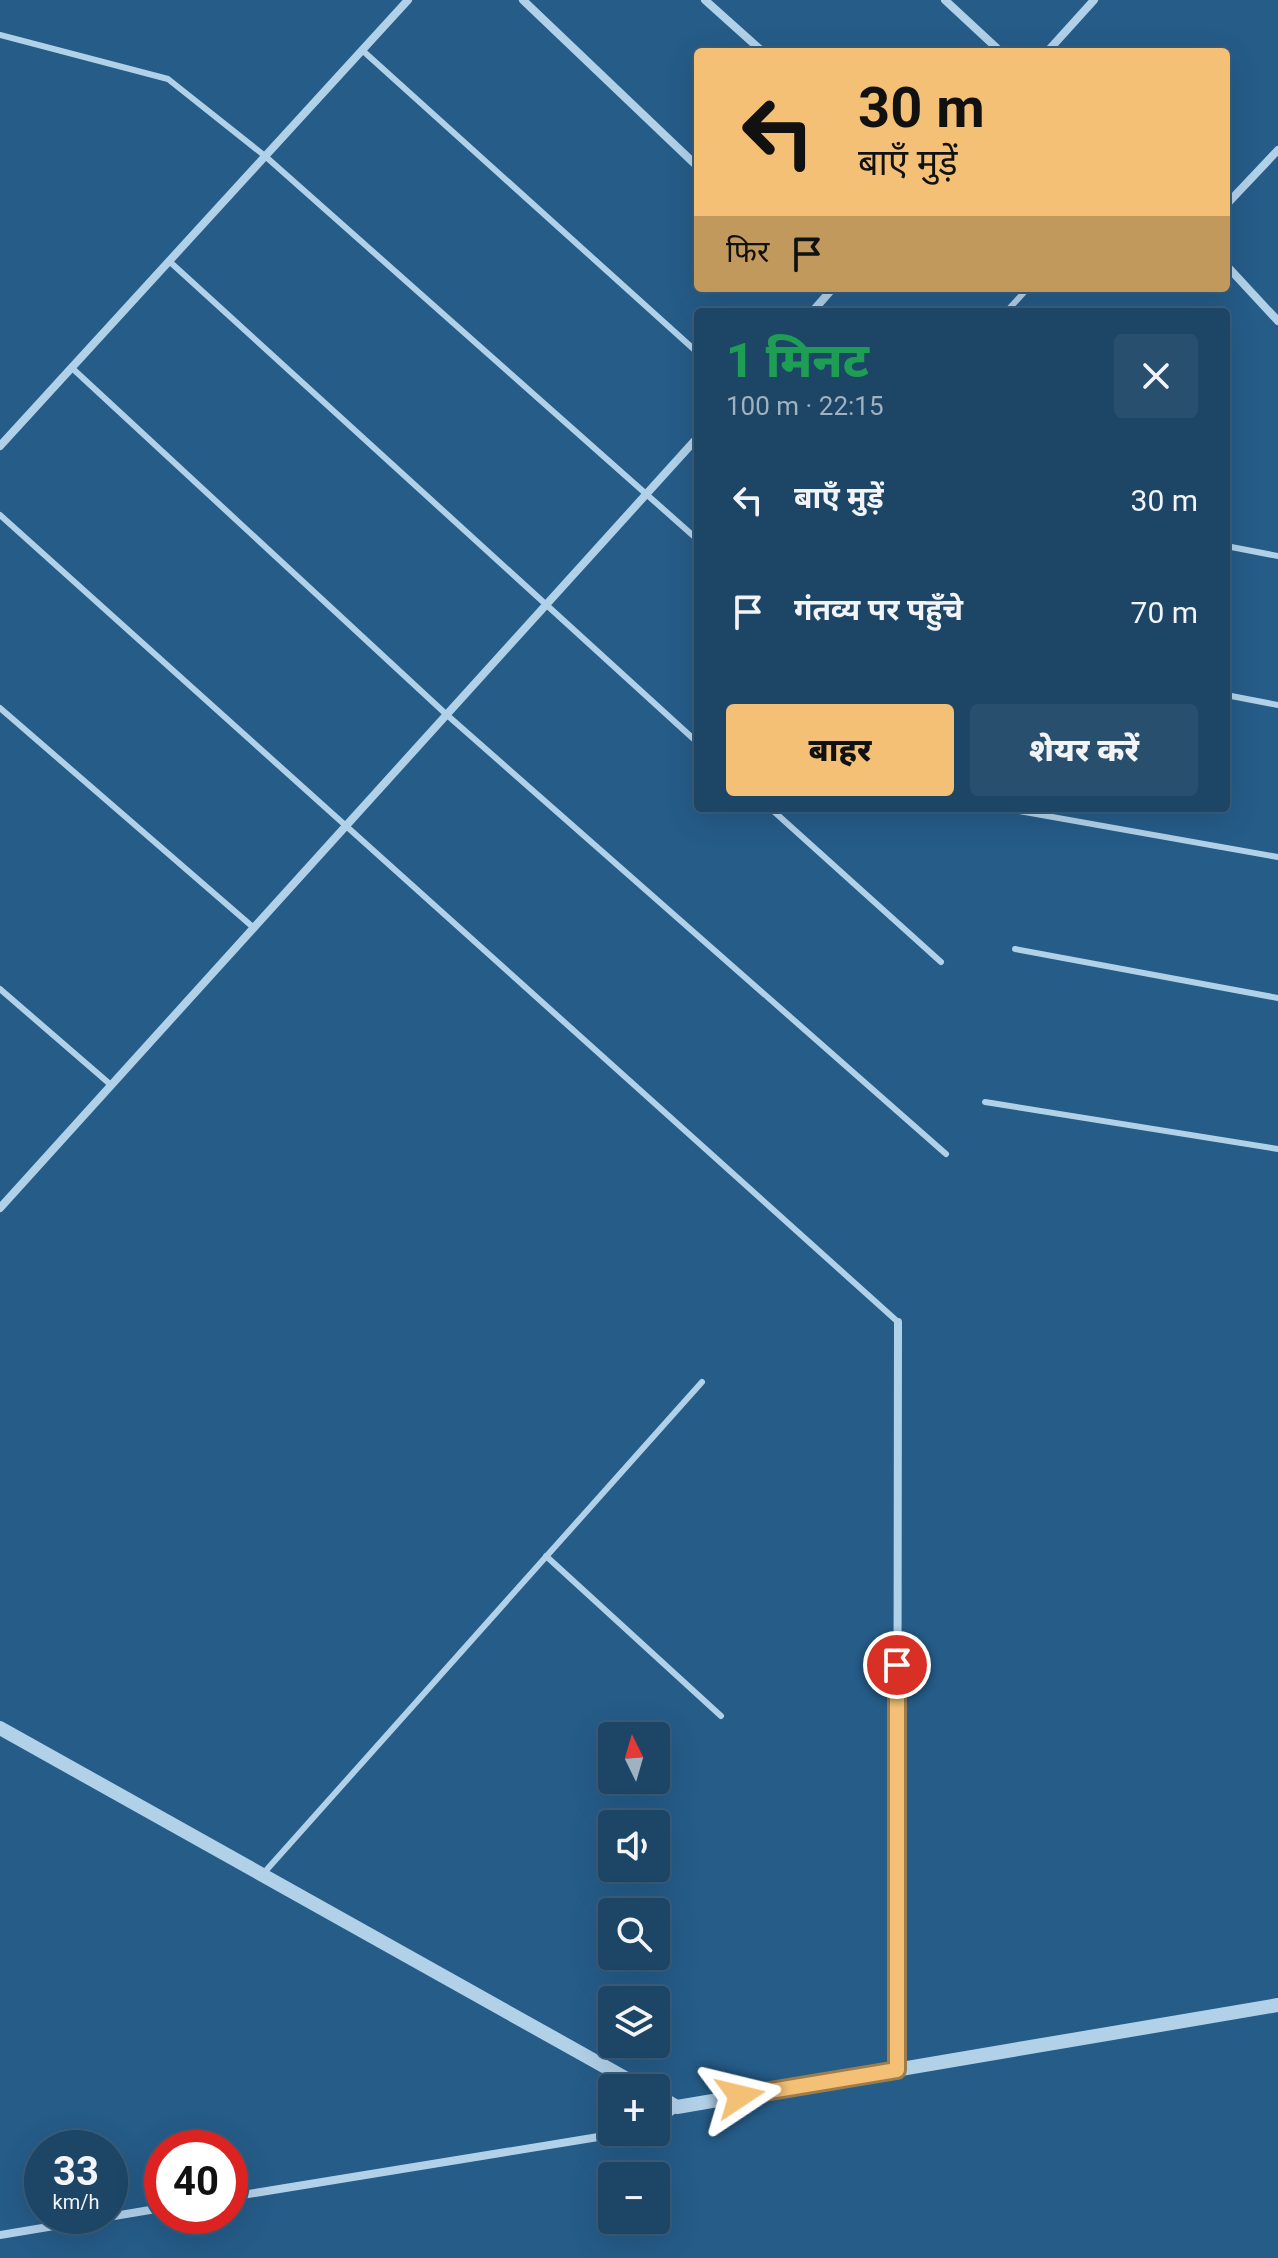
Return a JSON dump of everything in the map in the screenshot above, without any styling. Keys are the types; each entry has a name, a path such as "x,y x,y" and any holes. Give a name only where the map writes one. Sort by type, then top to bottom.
{"street":[{"path":"0,446 408,0"},
{"path":"523,0 694,163"},
{"path":"705,0 759,48"},
{"path":"945,0 997,48"},
{"path":"1051,48 1094,0"},
{"path":"1230,201 1278,150"},
{"path":"1230,269 1278,321"},
{"path":"0,1208 694,441"},
{"path":"0,1189 10,1198"},
{"path":"897,2070 898,1322"},
{"path":"0,1728 618,2074"},
{"path":"670,2112 677,2107 1278,2005"},
{"path":"670,2103 677,2107"},
{"path":"248,2194 598,2137"},
{"path":"0,2235 144,2211"}],"lane":[{"path":"0,35 168,79 265,156 694,536"},
{"path":"362,50 694,349"},
{"path":"169,261 694,739"},
{"path":"1010,308 1024,292"},
{"path":"72,368 447,715 946,1154"},
{"path":"0,515 898,1322"},
{"path":"1230,547 1278,556"},
{"path":"1230,696 1278,705"},
{"path":"0,708 254,928"},
{"path":"774,812 941,962"},
{"path":"1025,812 1278,857"},
{"path":"1015,949 1278,998"},
{"path":"0,989 111,1085"},
{"path":"985,1102 1278,1149"},
{"path":"262,1875 702,1382"},
{"path":"546,1556 721,1716"}],"route":[{"path":"740,2096 897,2070 897,1665"}]}
